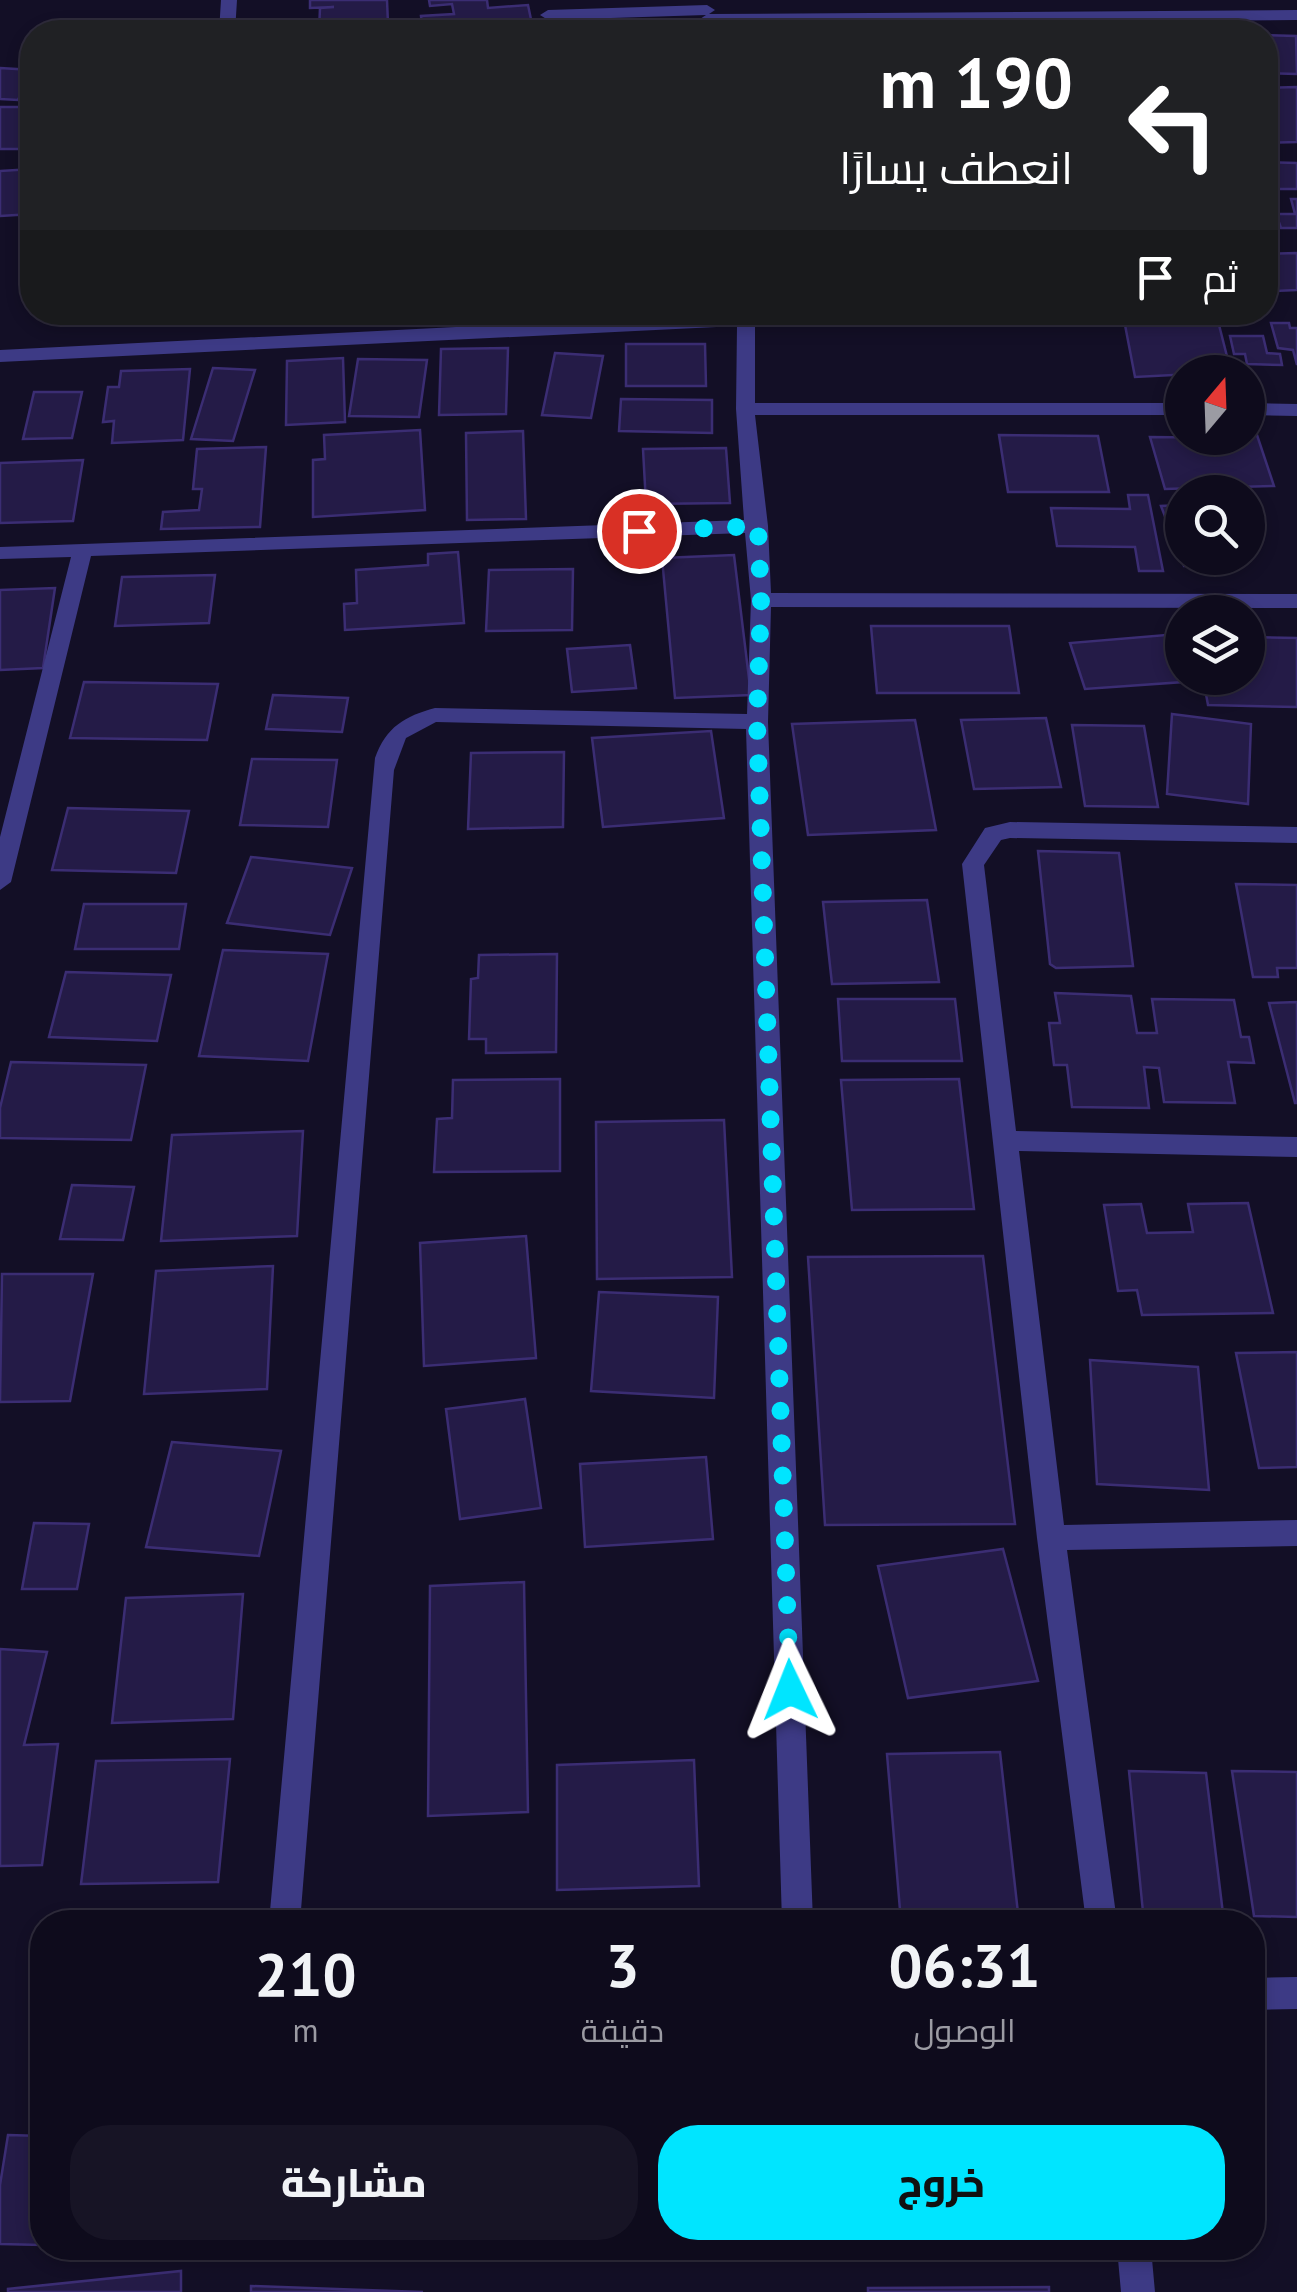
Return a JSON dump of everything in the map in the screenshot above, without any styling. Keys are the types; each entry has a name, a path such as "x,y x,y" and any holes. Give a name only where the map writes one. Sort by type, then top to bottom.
{"street":[{"path":"548,16 1297,15"},
{"path":"0,356 578,325"},
{"path":"746,325 745,409 758,526 761,600 757,722 798,1910"},
{"path":"745,409 1165,409"},
{"path":"1265,410 1297,410"},
{"path":"0,553 758,526"},
{"path":"0,882 82,552"},
{"path":"761,600 1297,601"},
{"path":"285,1910 383,770 391,739 411,723 435,716 757,722"},
{"path":"1100,1910 1051,1538 974,864 993,834 1010,830 1297,834"},
{"path":"1006,1142 1297,1147"},
{"path":"1051,1538 1297,1533"},
{"path":"1265,1994 1297,1993"},
{"path":"1135,2260 1138,2292"}],"building":[{"path":"310,0 387,0 388,20 320,20 320,8 334,7 310,8"},
{"path":"429,0 487,0 488,8 528,5 531,20 422,20 421,16 454,14 452,4 430,6"},
{"path":"1278,35 1296,36 1297,74 1278,73"},
{"path":"0,68 20,69 18,100 0,99"},
{"path":"1297,87 1297,142 1278,143 1278,88"},
{"path":"0,107 20,107 20,149 0,149"},
{"path":"1278,162 1297,163 1297,189 1278,189"},
{"path":"20,170 20,215 0,216 0,171"},
{"path":"1291,199 1297,199 1297,228 1281,228 1278,214 1295,214"},
{"path":"1297,253 1297,290 1278,291 1278,254"},
{"path":"1289,323 1290,328 1297,328 1297,365 1293,350 1278,348 1272,325"},
{"path":"1125,325 1219,325 1227,355 1165,355 1165,375 1135,377"},
{"path":"1230,336 1263,336 1267,353 1280,354 1282,365 1265,365 1265,355 1234,354"},
{"path":"626,344 705,344 706,386 626,386"},
{"path":"508,348 506,414 439,415 441,349"},
{"path":"555,353 603,356 591,418 542,415"},
{"path":"343,358 345,422 286,425 287,361"},
{"path":"358,359 427,360 419,417 349,416"},
{"path":"213,368 255,370 233,441 191,439"},
{"path":"190,369 183,440 112,443 114,421 103,422 108,387 119,387 121,371"},
{"path":"34,392 82,392 72,438 23,439"},
{"path":"621,399 712,400 712,433 619,431"},
{"path":"420,430 425,510 313,517 313,460 325,459 324,435"},
{"path":"523,431 526,519 467,520 466,433"},
{"path":"999,435 1098,436 1109,492 1008,492"},
{"path":"1150,437 1165,437 1165,455 1264,455 1274,486 1265,486 1265,475 1165,475 1165,489"},
{"path":"266,447 260,527 161,529 163,512 199,510 202,489 193,489 197,449"},
{"path":"726,448 730,503 646,504 643,449"},
{"path":"83,460 73,521 0,523 0,463"},
{"path":"1128,495 1148,495 1163,571 1139,571 1135,547 1057,546 1051,508 1130,509"},
{"path":"458,552 464,623 345,630 344,604 357,603 356,570 428,565 428,554"},
{"path":"734,555 751,695 675,698 662,558"},
{"path":"573,569 572,630 486,631 489,570"},
{"path":"215,575 209,623 115,626 122,577"},
{"path":"55,588 43,668 0,670 0,590"},
{"path":"871,626 1009,626 1019,693 877,693"},
{"path":"1165,635 1165,683 1085,689 1070,643"},
{"path":"1265,637 1297,638 1297,707 1208,705 1206,695 1265,695"},
{"path":"630,645 636,688 572,692 567,649"},
{"path":"84,682 218,684 207,740 70,738"},
{"path":"273,695 348,698 342,732 266,729"},
{"path":"1172,714 1251,724 1248,804 1167,794"},
{"path":"1046,718 1061,787 974,789 961,720"},
{"path":"915,720 936,830 808,835 792,724"},
{"path":"1072,725 1144,726 1158,807 1085,806"},
{"path":"711,731 724,818 603,827 592,738"},
{"path":"564,752 563,827 468,829 471,753"},
{"path":"252,759 337,760 328,827 240,825"},
{"path":"68,808 189,811 176,873 52,870"},
{"path":"1038,851 1119,853 1133,966 1056,968 1050,964"},
{"path":"251,857 352,868 330,935 227,923"},
{"path":"1236,884 1297,885 1297,968 1277,968 1278,977 1253,977"},
{"path":"927,900 939,982 832,984 823,902"},
{"path":"84,904 186,904 179,949 75,949"},
{"path":"223,950 328,954 308,1061 199,1056"},
{"path":"557,954 556,1052 486,1053 486,1039 469,1039 471,979 478,978 479,955"},
{"path":"66,972 171,975 157,1041 49,1037"},
{"path":"1055,993 1131,996 1137,1033 1157,1033 1152,999 1234,1000 1241,1037 1249,1037 1254,1063 1228,1062 1235,1103 1164,1102 1159,1068 1144,1067 1149,1108 1072,1107 1067,1065 1054,1065 1049,1023 1060,1023"},
{"path":"838,999 955,999 962,1061 842,1061"},
{"path":"1297,1002 1297,1103 1295,1103 1269,1003"},
{"path":"11,1062 146,1065 131,1140 0,1138 0,1108"},
{"path":"560,1079 560,1171 434,1172 437,1119 452,1118 453,1080"},
{"path":"959,1079 974,1209 852,1210 841,1080"},
{"path":"724,1120 732,1277 597,1279 596,1122"},
{"path":"303,1131 297,1236 161,1241 172,1135"},
{"path":"72,1185 134,1187 123,1240 60,1239"},
{"path":"1248,1203 1273,1313 1142,1315 1137,1290 1118,1291 1104,1205 1141,1204 1147,1233 1193,1232 1188,1204"},
{"path":"526,1236 536,1358 424,1366 420,1243"},
{"path":"983,1256 1015,1524 825,1525 808,1257"},
{"path":"273,1266 267,1389 144,1394 156,1271"},
{"path":"2,1274 93,1274 70,1401 0,1402"},
{"path":"599,1292 718,1297 714,1398 591,1391"},
{"path":"1297,1352 1297,1467 1259,1468 1236,1353"},
{"path":"1090,1360 1198,1367 1209,1490 1097,1484"},
{"path":"525,1399 541,1508 460,1519 446,1409"},
{"path":"172,1442 281,1451 259,1556 146,1547"},
{"path":"706,1457 713,1539 585,1547 580,1464"},
{"path":"34,1523 89,1524 77,1589 22,1589"},
{"path":"1003,1549 1038,1681 908,1698 878,1566"},
{"path":"524,1582 528,1812 428,1816 430,1586"},
{"path":"243,1594 233,1719 112,1723 126,1598"},
{"path":"0,1649 47,1652 24,1745 58,1744 42,1865 0,1866"},
{"path":"1000,1752 1018,1910 900,1910 887,1754"},
{"path":"230,1759 218,1882 81,1884 96,1761"},
{"path":"694,1760 699,1886 557,1890 557,1765"},
{"path":"1129,1771 1206,1773 1223,1910 1143,1910"},
{"path":"1232,1771 1297,1772 1297,1917 1265,1916 1265,1910 1253,1910"},
{"path":"8,2135 30,2136 30,2245 0,2244 0,2185"},
{"path":"181,2271 181,2292 8,2292 8,2289"},
{"path":"251,2286 423,2292 251,2292"},
{"path":"1049,2287 1049,2292 868,2292 868,2288"}],"route":[{"path":"639,531 758,526 761,600 757,722 790,1690"}]}
